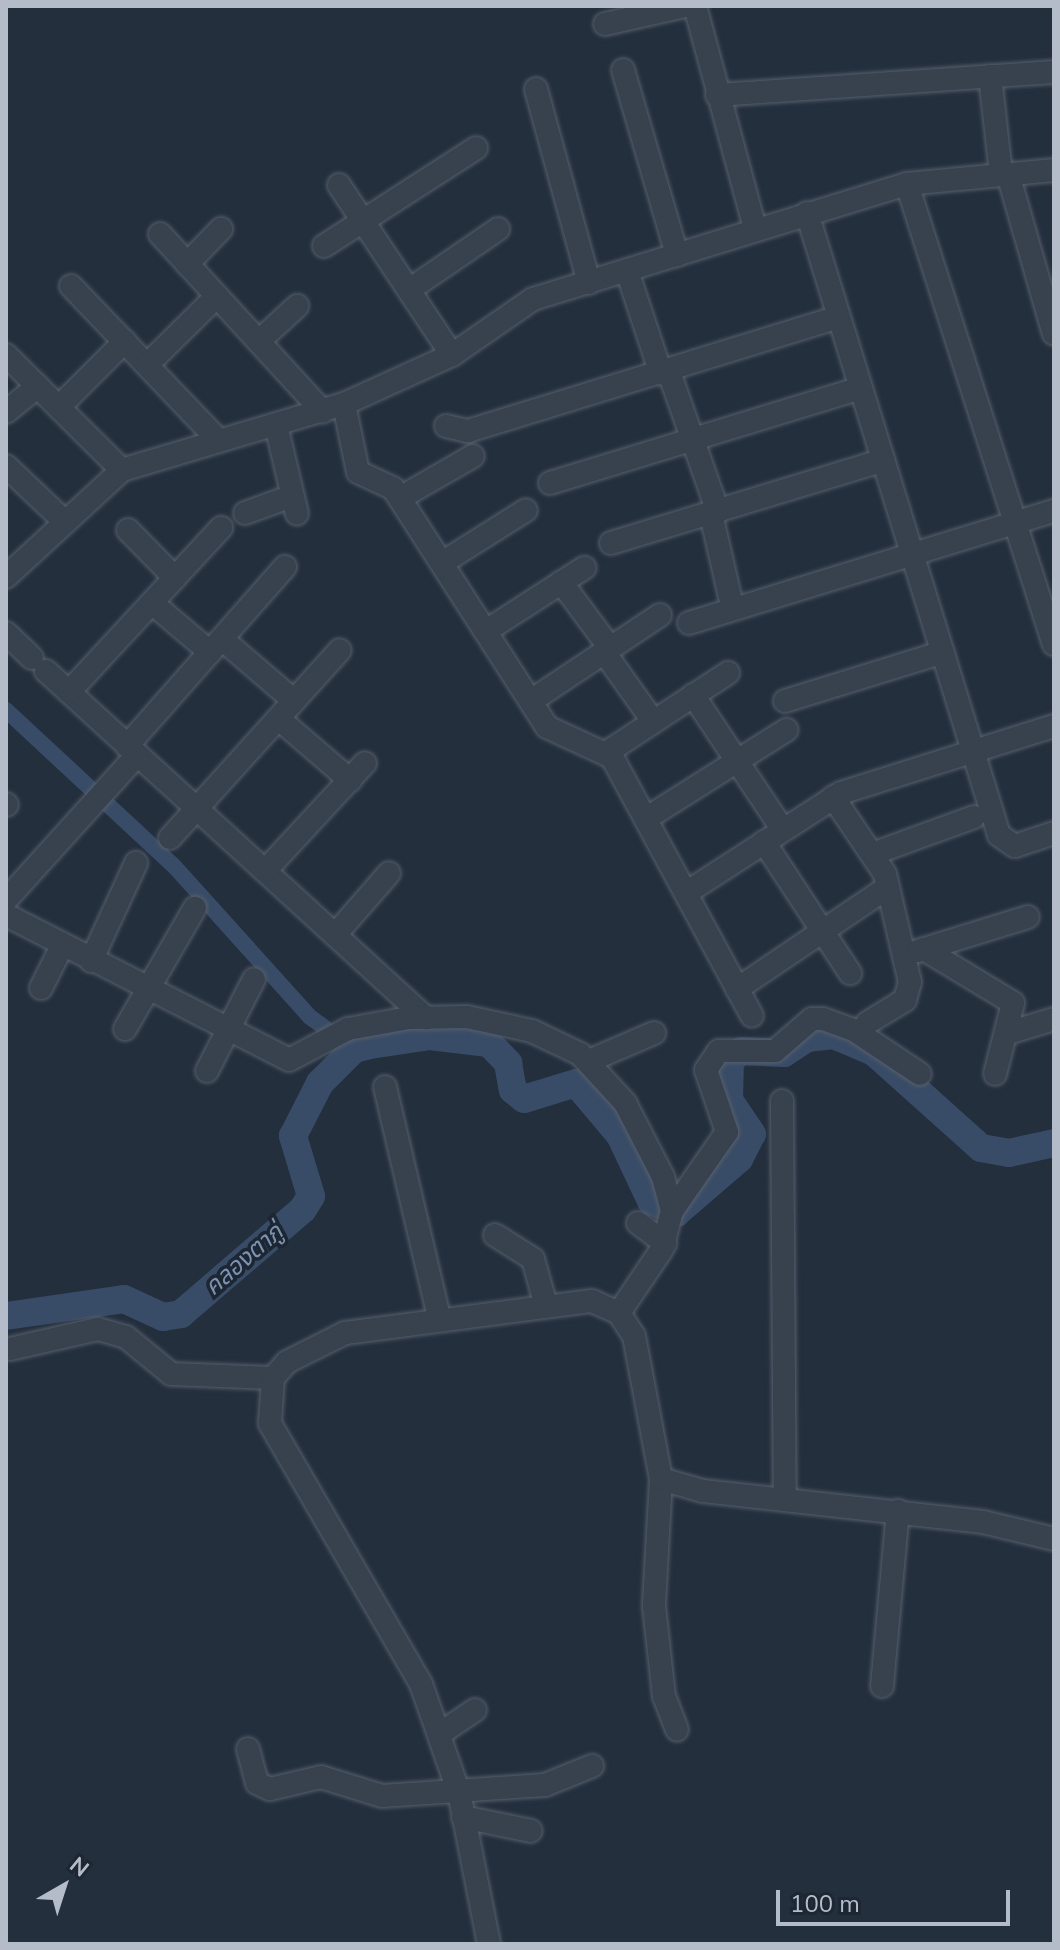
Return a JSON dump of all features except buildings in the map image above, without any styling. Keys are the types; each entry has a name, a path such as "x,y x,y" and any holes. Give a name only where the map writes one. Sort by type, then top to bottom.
{"street":[{"path":"605,24 685,6"},
{"path":"695,6 755,229"},
{"path":"623,70 677,255"},
{"path":"717,95 1054,72"},
{"path":"990,76 1004,174 1052,320"},
{"path":"536,89 589,283"},
{"path":"324,246 476,148"},
{"path":"7,573 122,470 334,408 452,355 523,303 907,184 1054,170"},
{"path":"907,184 1054,644"},
{"path":"339,185 452,355"},
{"path":"807,213 916,557 971,754 1008,844 1054,833"},
{"path":"187,264 221,229"},
{"path":"409,290 498,229"},
{"path":"160,234 259,341 334,408 358,472 400,498 531,701 558,736 606,753 647,818 752,1016"},
{"path":"627,271 692,440 714,513 732,606"},
{"path":"71,286 219,441"},
{"path":"147,365 217,296"},
{"path":"259,341 297,306"},
{"path":"446,426 468,431 665,373 838,317"},
{"path":"59,407 125,341"},
{"path":"6,355 122,470"},
{"path":"6,412 38,386"},
{"path":"550,483 861,388"},
{"path":"245,513 294,505 276,425"},
{"path":"400,498 473,456"},
{"path":"611,543 884,460"},
{"path":"6,466 65,522"},
{"path":"442,563 526,510"},
{"path":"689,623 732,606 916,557 1054,511"},
{"path":"69,692 221,528"},
{"path":"128,530 175,578"},
{"path":"6,900 105,786 216,645 285,567"},
{"path":"486,631 584,568"},
{"path":"561,582 653,721"},
{"path":"152,603 294,701"},
{"path":"531,701 660,615"},
{"path":"6,633 426,1018"},
{"path":"170,838 340,650"},
{"path":"785,701 943,652"},
{"path":"606,753 728,673"},
{"path":"693,695 738,761 822,931 850,973"},
{"path":"265,871 358,771 279,719"},
{"path":"686,893 833,797 1054,726"},
{"path":"647,818 786,730"},
{"path":"833,797 875,853 914,952 910,991 867,1023"},
{"path":"875,853 974,817"},
{"path":"91,961 136,863"},
{"path":"335,935 389,873"},
{"path":"737,989 888,887"},
{"path":"125,1029 195,908"},
{"path":"6,915 289,1060 348,1029 426,1018 467,1017 532,1031 589,1061 625,1103 663,1177 672,1211"},
{"path":"914,952 1028,917"},
{"path":"41,988 62,946"},
{"path":"914,952 1013,1003 1008,1033 995,1074"},
{"path":"207,1071 254,979"},
{"path":"619,1313 665,1243 672,1211 727,1132 706,1070 719,1051 775,1051 812,1019 823,1019 854,1030 920,1074"},
{"path":"1008,1033 1054,1019"},
{"path":"589,1061 654,1033"},
{"path":"385,1087 439,1318"},
{"path":"782,1101 785,1497"},
{"path":"638,1223 665,1243"},
{"path":"495,1235 533,1259 546,1306"},
{"path":"10,1349 98,1329 126,1337 171,1374 273,1378 313,1343 439,1318 592,1301 619,1313 634,1336 661,1479 654,1606 664,1696 677,1730"},
{"path":"273,1378 270,1423 388,1624 441,1733 459,1793 489,1944"},
{"path":"661,1479 703,1491 898,1511 1054,1539"},
{"path":"882,1686 898,1511"},
{"path":"441,1733 475,1710"},
{"path":"248,1749 257,1783 270,1789 321,1777 382,1796 545,1785 592,1766"},
{"path":"463,1817 531,1831"}],"waterway":[{"path":"6,710 174,866 310,1017 354,1049"},
{"name":"คลองตาภู่","path":"6,1316 124,1299 163,1317 181,1314 303,1209 311,1196 293,1136 320,1083 354,1049 370,1045 430,1036 489,1043 508,1063 513,1090 524,1099 576,1083 620,1135 651,1201 676,1213 739,1159 752,1134 729,1100 730,1060 741,1051 784,1053 807,1038 834,1035 874,1052 981,1148 1009,1153 1054,1143"}]}
